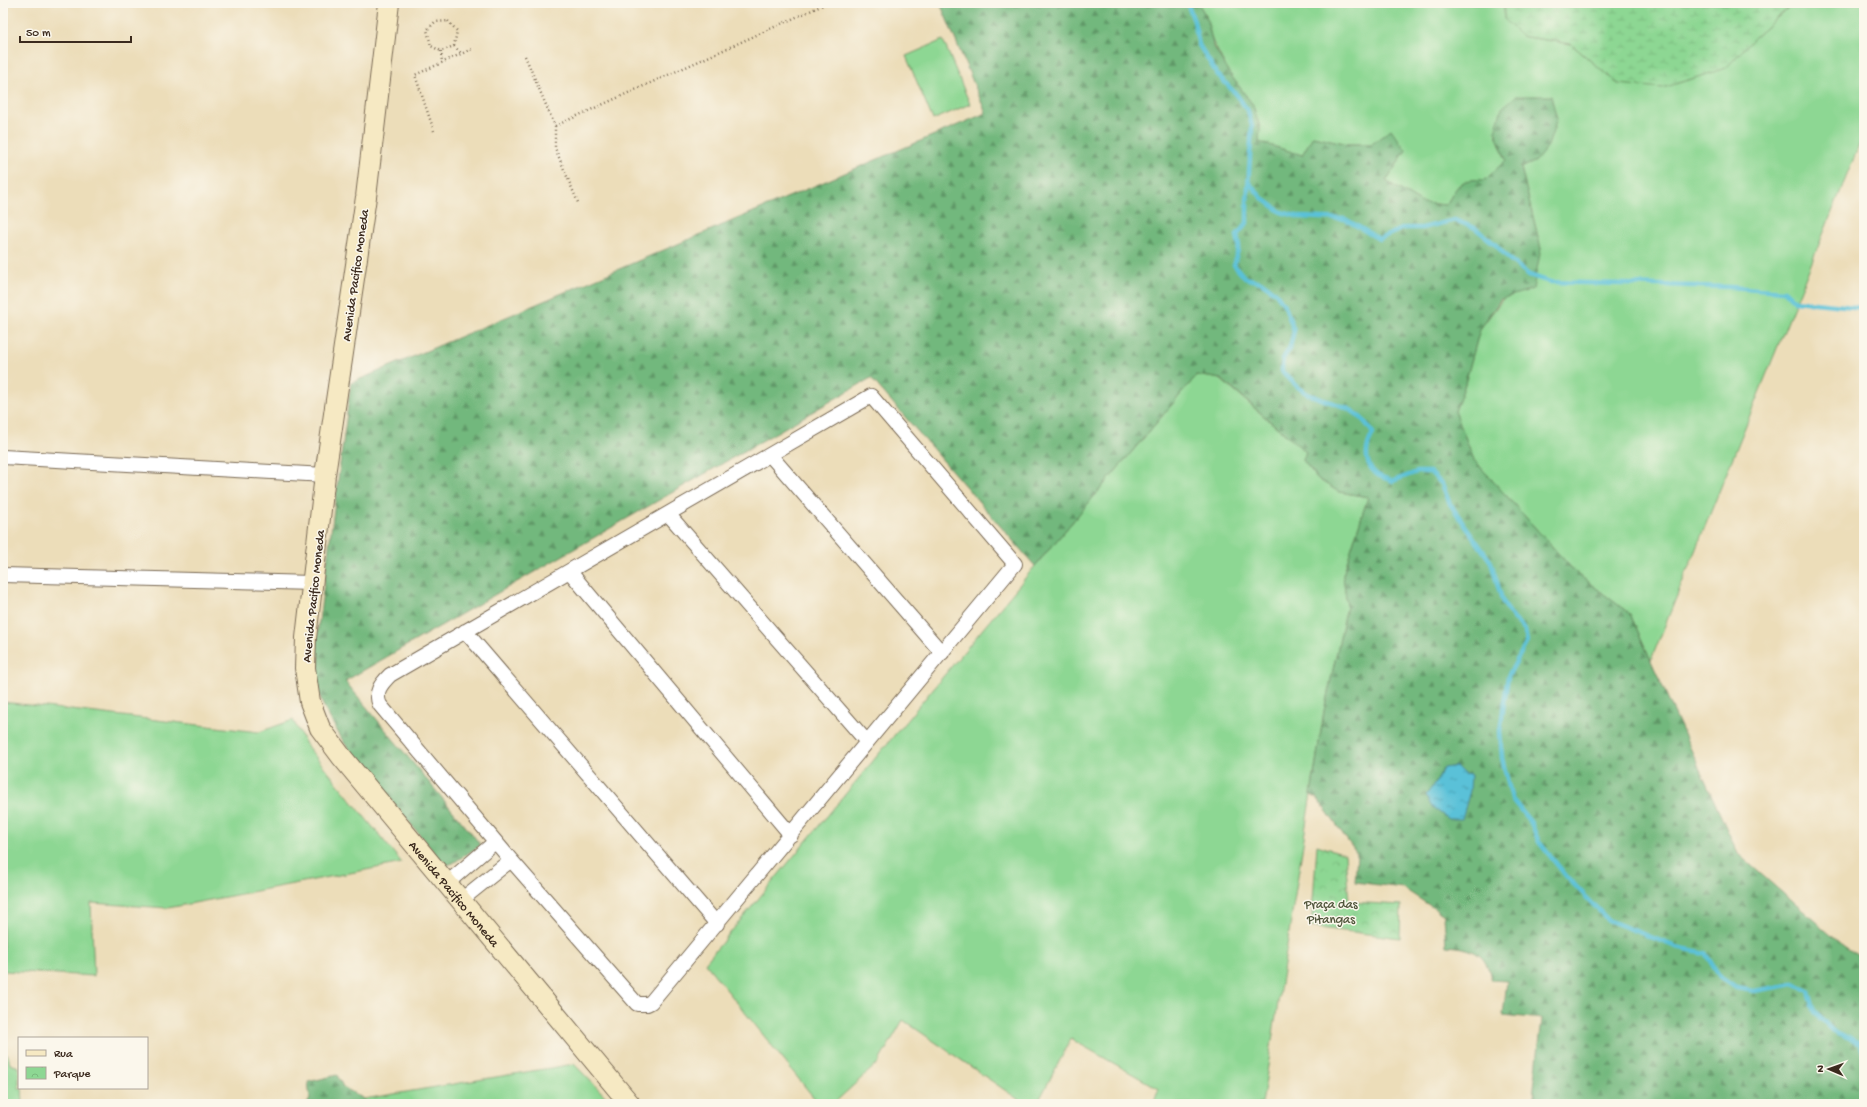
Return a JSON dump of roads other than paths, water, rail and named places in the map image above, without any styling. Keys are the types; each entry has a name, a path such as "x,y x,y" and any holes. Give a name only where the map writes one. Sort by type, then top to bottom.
{"street":[{"name":"Avenida Pacifico Moneda","path":"389,3 366,197 325,475 312,583 306,638 305,668 310,702 320,728 341,756 630,1104"},
{"path":"871,396 1015,564 651,1002 647,1004 637,1004 495,842 378,700 377,694 380,686 390,675 669,515 871,396"},
{"path":"770,455 942,653"},
{"path":"3,457 325,475"},
{"path":"669,515 867,742"},
{"path":"570,572 791,835"},
{"path":"3,576 312,583"},
{"path":"465,631 717,924"},
{"path":"446,884 495,842"},
{"path":"460,901 511,860"}],"water":[{"path":"1456,766 1464,774 1471,775 1470,791 1462,819 1448,819 1431,806 1426,795 1438,779 1443,768"}],"waterway":[{"path":"1187,3 1194,21 1199,45 1217,74 1237,95 1248,111 1252,126 1247,223 1237,235 1239,246 1234,265 1245,278 1261,282 1276,293 1285,306 1294,331 1290,347 1283,359 1282,371 1304,392 1352,410 1366,423 1373,433 1367,448 1367,458 1375,473 1381,477 1393,481 1417,472 1430,472 1442,484 1450,504 1491,562 1503,603 1514,619 1525,630 1527,642 1508,676 1500,731 1502,758 1512,799 1531,823 1539,842 1567,877 1608,920 1676,947 1705,953 1720,977 1736,988 1754,991 1794,984 1809,991 1815,1013 1834,1031 1858,1042 1864,1054"},
{"path":"1249,183 1262,198 1281,212 1300,217 1345,219 1379,239 1404,228 1422,228 1455,220 1475,228 1529,275 1550,282 1730,287 1784,291 1795,301 1864,308"}],"park label":[{"name":"Praça das Pitangas","path":"1331,910"}]}
